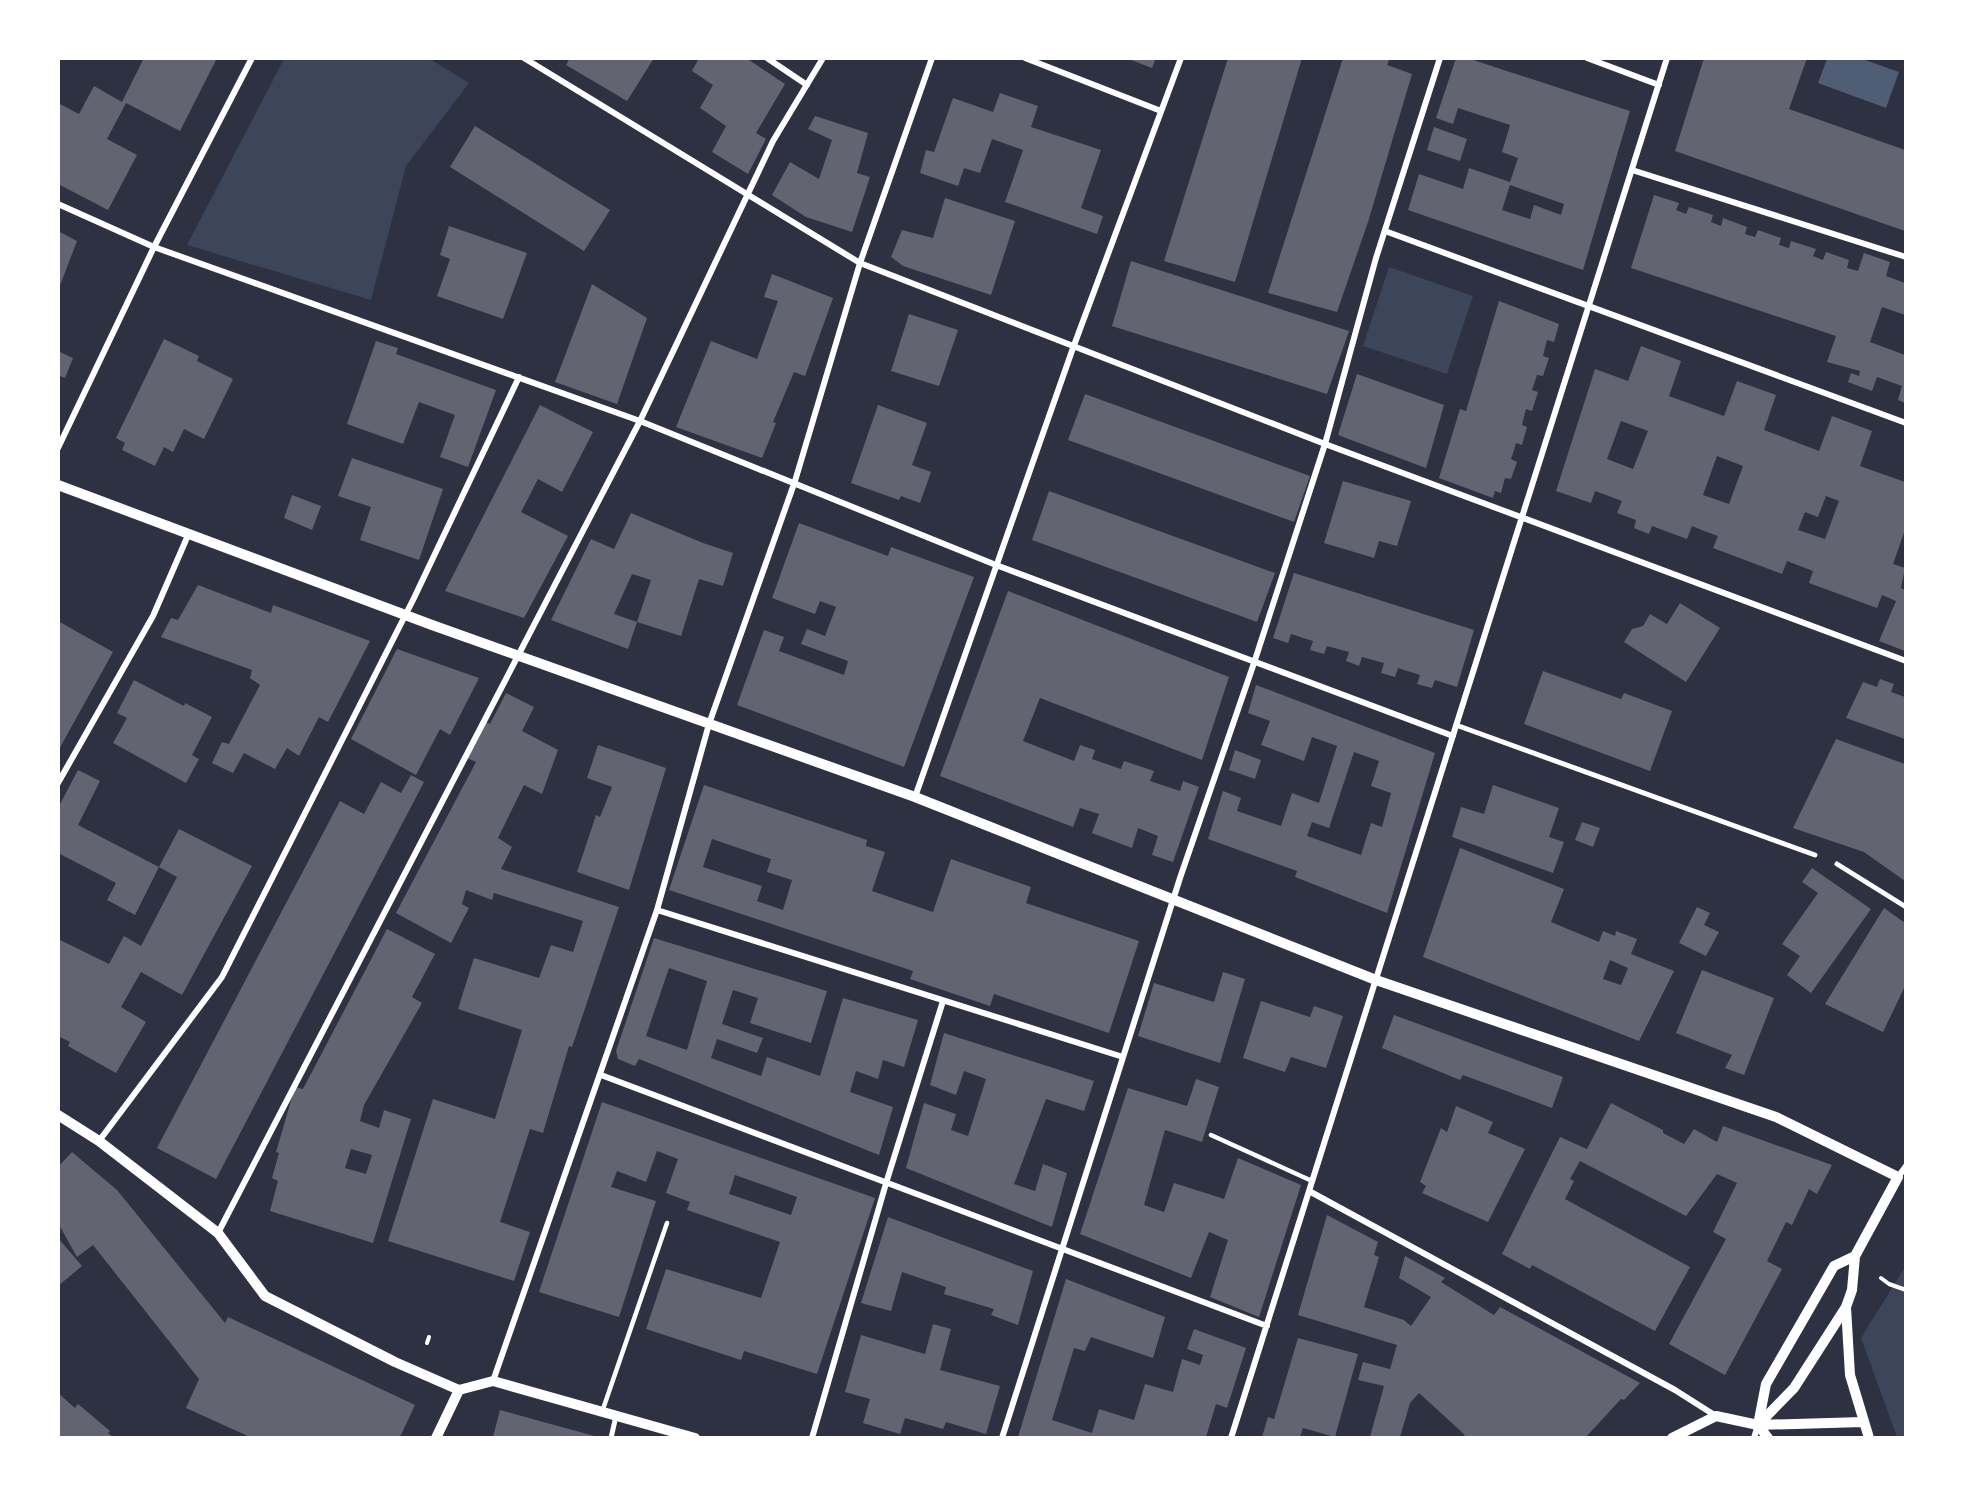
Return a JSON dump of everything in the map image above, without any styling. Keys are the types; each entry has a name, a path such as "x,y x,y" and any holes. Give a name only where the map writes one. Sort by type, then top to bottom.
{"street":[{"path":"58,448 154,247 252,58"},
{"path":"524,58 860,263 1073,348 1325,444 1905,661"},
{"path":"767,58 807,85"},
{"path":"218,1233 640,421 773,141 823,58"},
{"path":"493,1381 657,910 709,724 795,482 860,263 932,58"},
{"path":"1025,58 1161,111"},
{"path":"915,797 1073,348 1181,58"},
{"path":"1002,1437 1173,898 1254,663 1325,444 1385,231 1440,58"},
{"path":"1587,58 1659,85"},
{"path":"1231,1437 1667,58"},
{"path":"1632,170 1905,257"},
{"path":"58,204 154,247 640,421 996,565 1453,736"},
{"path":"1385,231 1905,423"},
{"path":"99,1141 222,977 405,615 519,378"},
{"path":"58,485 405,615 915,797 1376,980 1776,1118 1898,1177"},
{"path":"58,783 153,616 189,533"},
{"path":"1456,725 1815,855"},
{"path":"1837,864 1905,907"},
{"path":"657,910 1123,1057"},
{"path":"812,1437 887,1180 943,1001"},
{"path":"601,1075 887,1180 1267,1326"},
{"path":"58,1115 99,1141 218,1233 265,1296 395,1362 459,1390 493,1381 695,1437"},
{"path":"1758,1425 1794,1388 1846,1307 1852,1290 1855,1256 1905,1166"},
{"path":"1309,1191 1675,1390 1716,1416 1758,1425 1863,1422"},
{"path":"1754,1437 1766,1384 1834,1266 1855,1256"},
{"path":"1846,1307 1850,1375 1869,1437"},
{"path":"436,1437 459,1390"},
{"path":"611,1437 616,1415"},
{"path":"1672,1437 1716,1416"},
{"path":"1758,1425 1768,1437"}],"lane":[{"path":"1211,1135 1312,1181"},
{"path":"602,1412 667,1223"}],"path":[{"path":"427,1343 429,1337"}],"shaded area":[{"path":"284,59 430,59 469,83 406,166 371,300 187,245"},
{"path":"1827,59 1862,59 1899,72 1886,108 1818,83"},
{"path":"1389,267 1473,296 1447,374 1363,346"},
{"path":"1905,1267 1905,1437 1897,1437 1861,1338"}],"building":[{"path":"144,58 217,58 180,131 126,103 107,139 137,155 108,210 58,184 58,103 79,114 94,86 122,102"},
{"path":"570,58 654,58 627,101 566,65"},
{"path":"699,58 746,58 785,84 756,133 766,139 748,174 712,152 726,126 700,108 713,85 692,71"},
{"path":"1126,58 1156,58 1152,68"},
{"path":"1228,58 1302,58 1235,282 1164,261"},
{"path":"1343,58 1390,58 1387,65 1412,74 1368,222 1337,312 1268,293"},
{"path":"1456,58 1467,58 1630,111 1583,270 1408,210 1419,174 1463,189 1469,168 1510,182 1518,158 1502,152 1510,125 1458,108 1453,124 1436,118","holes":["1510,185 1564,204 1561,215 1534,205 1530,219 1502,210"]},
{"path":"1704,58 1807,58 1789,109 1905,150 1905,231 1675,151"},
{"path":"1000,93 1038,106 1031,127 1101,150 1081,208 1103,216 1097,234 1005,202 1023,150 992,139 980,173 964,168 958,186 920,173 926,150 934,152 953,98 993,112"},
{"path":"815,116 868,133 857,173 870,177 852,232 806,217 772,195 790,162 819,179 832,140 808,129"},
{"path":"475,126 610,210 584,251 450,167"},
{"path":"1434,127 1467,139 1460,161 1427,150"},
{"path":"1654,195 1679,203 1676,210 1686,214 1689,207 1713,215 1711,222 1721,226 1723,218 1747,227 1745,234 1755,237 1758,230 1781,238 1779,245 1789,248 1791,241 1816,249 1813,256 1823,260 1826,252 1849,260 1847,268 1858,271 1864,253 1890,262 1886,276 1905,283 1905,315 1882,307 1870,342 1905,355 1905,403 1898,400 1902,386 1877,377 1872,391 1848,382 1851,373 1859,376 1860,371 1827,362 1836,336 1631,268"},
{"path":"945,198 1015,221 991,295 903,266 891,257 902,230 933,238"},
{"path":"449,226 527,253 503,319 437,296 450,259 440,255"},
{"path":"58,231 77,241 59,288 58,288"},
{"path":"1131,261 1349,331 1327,394 1112,326"},
{"path":"772,274 833,298 805,376 794,372 773,422 776,423 762,458 676,427 711,341 757,359 778,301 764,297"},
{"path":"592,284 647,318 617,404 555,382"},
{"path":"1499,301 1559,324 1554,342 1547,340 1543,356 1549,358 1543,376 1537,375 1532,390 1538,392 1532,411 1526,409 1522,425 1527,427 1522,445 1516,443 1511,459 1517,462 1511,479 1505,478 1501,493 1495,491 1493,498 1439,478 1460,409 1466,411"},
{"path":"909,314 958,330 939,386 891,371"},
{"path":"164,339 199,356 197,361 233,379 204,439 184,429 173,452 164,447 155,466 122,450 125,443 116,438"},
{"path":"376,341 398,348 396,354 496,390 468,467 440,457 455,415 419,402 403,444 347,424"},
{"path":"1641,346 1681,361 1669,396 1724,416 1737,381 1776,395 1764,430 1819,451 1832,416 1872,431 1860,466 1905,482 1905,530 1893,564 1905,568 1901,588 1905,590 1905,651 1879,641 1896,601 1882,595 1877,608 1809,583 1813,571 1787,561 1782,574 1713,548 1718,536 1692,526 1687,539 1652,526 1649,534 1634,528 1636,520 1617,513 1622,501 1595,491 1591,503 1556,491 1595,369 1628,381","holes":["1621,421 1648,431 1633,469 1607,459","1717,456 1743,466 1729,504 1703,495","1826,496 1839,501 1825,539 1798,530 1805,512 1818,517"]},
{"path":"58,351 73,358 65,378 58,375"},
{"path":"1357,374 1444,405 1426,468 1338,435"},
{"path":"1085,394 1310,476 1294,522 1068,440"},
{"path":"540,405 593,432 562,492 538,479 521,512 568,536 524,618 445,591"},
{"path":"878,405 927,423 912,465 931,472 920,503 901,496 899,500 851,483"},
{"path":"352,458 443,489 419,560 360,540 371,507 338,496"},
{"path":"1343,481 1411,501 1397,546 1379,541 1374,558 1324,543"},
{"path":"1049,491 1275,573 1257,622 1032,540"},
{"path":"292,495 321,506 312,530 284,518"},
{"path":"631,513 733,553 723,586 699,579 681,636 637,622 628,649 551,620 591,539 614,549","holes":["632,574 651,580 637,622 614,614"]},
{"path":"799,523 888,556 891,547 974,577 904,767 737,705 764,630 784,637 779,651 844,675 848,661 801,644 807,629 825,636 836,607 820,601 815,614 772,598"},
{"path":"1294,573 1474,630 1457,687 1435,680 1432,688 1417,684 1420,675 1398,668 1395,677 1381,673 1384,663 1362,657 1359,666 1346,661 1349,652 1327,646 1324,654 1310,650 1313,641 1291,634 1288,643 1273,638"},
{"path":"198,585 271,613 273,605 370,641 328,722 319,717 299,756 287,748 275,769 244,753 233,773 212,763 222,742 229,744 260,685 250,678 252,670 161,637 171,618 178,620"},
{"path":"1008,591 1229,677 1202,760 1040,698 1023,741 1074,761 1080,745 1095,750 1092,759 1121,769 1124,761 1154,771 1150,781 1180,791 1183,781 1199,787 1173,862 1152,855 1158,836 1138,828 1132,848 1092,833 1099,814 1080,808 1073,827 940,776"},
{"path":"1680,603 1720,628 1686,682 1624,642 1632,629 1643,626 1650,614 1667,624"},
{"path":"58,621 113,652 58,751"},
{"path":"397,649 479,678 450,735 440,729 416,775 351,739"},
{"path":"1543,671 1621,699 1624,693 1672,711 1650,771 1524,724"},
{"path":"1880,679 1894,684 1891,692 1905,697 1905,739 1846,718 1863,682 1877,687"},
{"path":"134,680 184,706 185,703 212,717 192,755 199,759 186,783 113,743 127,718 117,713"},
{"path":"1256,685 1435,753 1387,913 1295,877 1297,871 1208,839 1223,791 1241,798 1237,811 1281,826 1292,793 1319,803 1337,746 1312,737 1304,761 1261,745 1270,721 1248,713","holes":["1354,752 1379,761 1371,786 1391,793 1382,827 1371,823 1361,855 1307,836 1312,822 1329,828"]},
{"path":"506,693 534,707 522,731 558,750 542,794 524,785 498,838 512,847 501,869 619,907 572,1047 569,1046 543,1133 530,1129 500,1222 530,1232 514,1281 388,1241 433,1099 495,1119 522,1030 458,1009 474,958 539,978 551,945 573,952 583,921 494,893 492,900 466,890 462,904 469,908 451,943 396,913 476,762 467,758 486,722 490,724"},
{"path":"1836,739 1905,764 1905,881 1864,852 1793,828"},
{"path":"598,745 666,768 629,890 577,872 596,815 600,817 612,787 587,778"},
{"path":"1235,750 1261,760 1255,779 1229,770"},
{"path":"78,770 100,781 78,825 159,867 135,915 107,900 116,883 58,853 58,808"},
{"path":"411,775 424,782 216,1179 157,1148 340,801 364,814 381,782 401,793"},
{"path":"704,785 867,840 866,846 885,852 872,891 933,912 951,859 1031,887 1026,903 1139,941 1109,1033 994,994 990,1006 910,979 913,971 669,890","holes":["712,839 771,859 767,872 792,880 783,910 757,901 762,886 703,867"]},
{"path":"1493,785 1559,808 1549,837 1564,842 1553,873 1452,837 1461,807 1484,814"},
{"path":"1582,822 1600,828 1593,847 1575,840"},
{"path":"179,829 252,866 182,995 141,972 121,1007 146,1022 116,1073 68,1046 70,1042 58,1036 58,939 109,964 124,936 141,946 177,877 159,867"},
{"path":"1460,848 1564,889 1551,922 1599,942 1603,931 1615,936 1616,931 1637,939 1631,954 1674,971 1639,1041 1423,957","holes":["1610,960 1628,968 1621,985 1603,979"]},
{"path":"1812,868 1871,909 1811,993 1787,975 1800,956 1782,944 1818,893 1802,882"},
{"path":"1697,907 1710,913 1704,925 1719,932 1706,956 1679,943"},
{"path":"1884,908 1905,923 1905,986 1883,1032 1825,1004"},
{"path":"387,929 435,954 412,997 422,1003 364,1105 360,1121 379,1128 384,1110 411,1119 373,1243 270,1211 278,1181 272,1178 279,1153 276,1152 295,1087 303,1089","holes":["351,1149 372,1155 366,1174 345,1168"]},
{"path":"654,938 827,991 811,1043 750,1023 758,998 733,990 722,1024 763,1038 757,1053 717,1039 711,1058 761,1076 767,1057 820,1076 843,998 918,1020 904,1067 883,1060 878,1079 856,1071 850,1092 893,1107 879,1155 639,1059 635,1066 618,1059 616,1051","holes":["669,968 707,981 687,1050 646,1036"]},
{"path":"1702,970 1774,998 1744,1075 1725,1068 1732,1055 1676,1033"},
{"path":"1223,972 1245,979 1220,1063 1138,1036 1154,983 1214,1002"},
{"path":"1261,1001 1310,1017 1314,1006 1343,1016 1326,1068 1291,1057 1285,1072 1243,1058"},
{"path":"1394,1015 1563,1077 1552,1108 1463,1075 1460,1080 1382,1048"},
{"path":"944,1033 1094,1081 1084,1111 1046,1099 1014,1184 1035,1191 1043,1164 1067,1173 1052,1227 906,1168 924,1103 956,1114 951,1130 968,1136 986,1079 964,1071 956,1095 930,1085"},
{"path":"1196,1079 1219,1087 1202,1142 1165,1130 1144,1205 1164,1212 1174,1183 1224,1199 1238,1158 1301,1185 1259,1317 1210,1297 1228,1240 1209,1232 1191,1278 1080,1234 1128,1088 1187,1106"},
{"path":"602,1102 875,1198 817,1374 744,1351 741,1360 646,1329 666,1269 761,1298 780,1242 687,1210 690,1202 666,1193 678,1159 657,1151 646,1182 617,1171 611,1187 656,1201 619,1317 539,1292","holes":["735,1175 797,1197 791,1215 729,1194"]},
{"path":"1611,1103 1663,1130 1663,1133 1684,1144 1694,1129 1717,1142 1723,1126 1832,1165 1817,1194 1809,1189 1792,1225 1786,1222 1767,1261 1782,1269 1725,1375 1669,1344 1726,1239 1713,1232 1737,1183 1717,1174 1686,1216 1580,1161 1570,1179 1574,1181 1565,1199 1690,1267 1655,1331 1532,1265 1530,1269 1502,1254 1560,1137 1587,1149"},
{"path":"1456,1106 1493,1122 1488,1133 1525,1149 1488,1222 1422,1193 1426,1186 1420,1182 1441,1128 1447,1132"},
{"path":"72,1152 117,1190 225,1323 228,1317 415,1405 400,1437 250,1437 186,1408 199,1379 93,1245 77,1257 58,1223 58,1167"},
{"path":"1327,1215 1378,1242 1374,1255 1379,1257 1364,1307 1404,1320 1411,1326 1431,1297 1399,1278 1405,1256 1445,1278 1441,1282 1494,1315 1500,1307 1640,1383 1624,1400 1621,1399 1586,1437 1462,1437 1465,1435 1419,1393 1410,1403 1400,1437 1370,1437 1384,1386 1358,1380 1363,1362 1390,1369 1397,1345 1298,1315"},
{"path":"888,1217 1033,1271 1018,1325 991,1315 994,1309 944,1294 946,1287 902,1272 891,1311 861,1303"},
{"path":"58,1238 82,1266 58,1286"},
{"path":"1066,1279 1165,1317 1153,1358 1091,1337 1085,1351 1074,1348 1052,1420 1092,1433 1099,1409 1134,1420 1145,1384 1173,1392 1182,1359 1200,1365 1203,1355 1187,1349 1194,1329 1246,1348 1227,1408 1216,1404 1206,1437 1018,1437"},
{"path":"933,1324 951,1329 940,1370 1000,1386 986,1434 946,1422 943,1429 905,1418 900,1434 863,1423 870,1399 845,1392 861,1335 925,1354"},
{"path":"1298,1338 1358,1354 1335,1437 1303,1428 1300,1437 1262,1437 1268,1417 1274,1419"},
{"path":"58,1393 75,1408 78,1404 110,1431 108,1433 113,1437 58,1437"},
{"path":"500,1410 598,1437 493,1437"}]}
